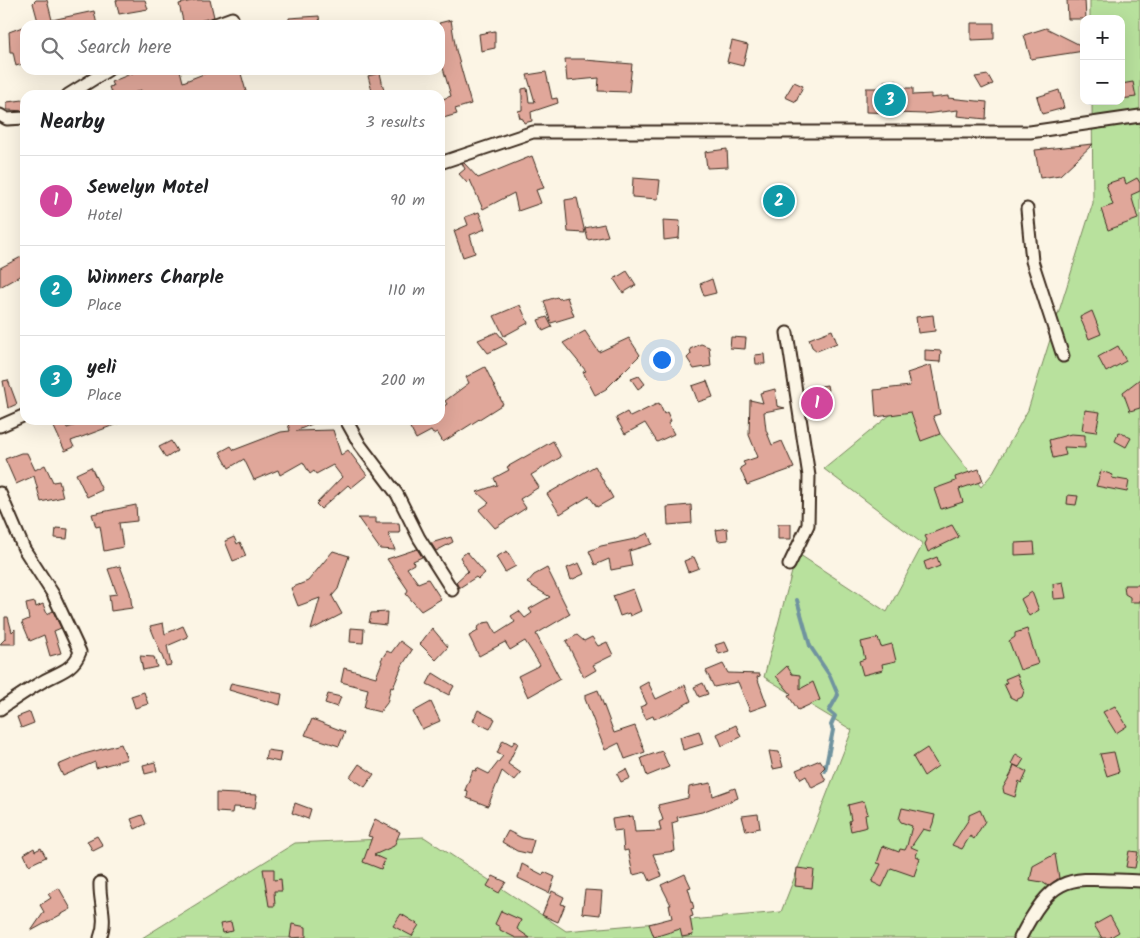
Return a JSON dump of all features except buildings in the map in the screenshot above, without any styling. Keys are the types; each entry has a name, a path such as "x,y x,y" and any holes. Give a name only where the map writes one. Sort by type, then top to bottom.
{"street":[{"path":"227,20 232,18"},
{"path":"76,90 100,75"},
{"path":"0,115 7,119 20,118"},
{"path":"445,161 533,132 1030,132 1140,116"},
{"path":"1027,209 1032,261 1063,356"},
{"path":"788,333 809,476 808,525 789,565"},
{"path":"0,426 20,417"},
{"path":"349,425 360,445 397,494 419,538 452,590"},
{"path":"0,493 24,549 53,594 80,652 72,665 64,672 43,681 0,709"},
{"path":"1020,938 1034,910 1047,894 1062,883 1078,879 1140,881"},
{"path":"100,883 99,901 105,924 100,938"}],"green space":[{"path":"1090,0 1140,0 1140,938 142,938 295,843 424,837 566,931 781,912 852,730 764,677 797,553 887,612 923,544 824,469 912,397 981,487 992,474 1028,410 1093,203 1092,105 1125,105 1125,15 1090,15"}],"waterway":[{"path":"797,600 810,646 830,676 838,695 829,711 835,716 831,725 833,730 825,771"}],"place":[{"name":"yeli","path":"890,100"},
{"name":"Winners Charple","path":"779,201"},
{"name":"Sewelyn Motel","path":"817,403"}]}
